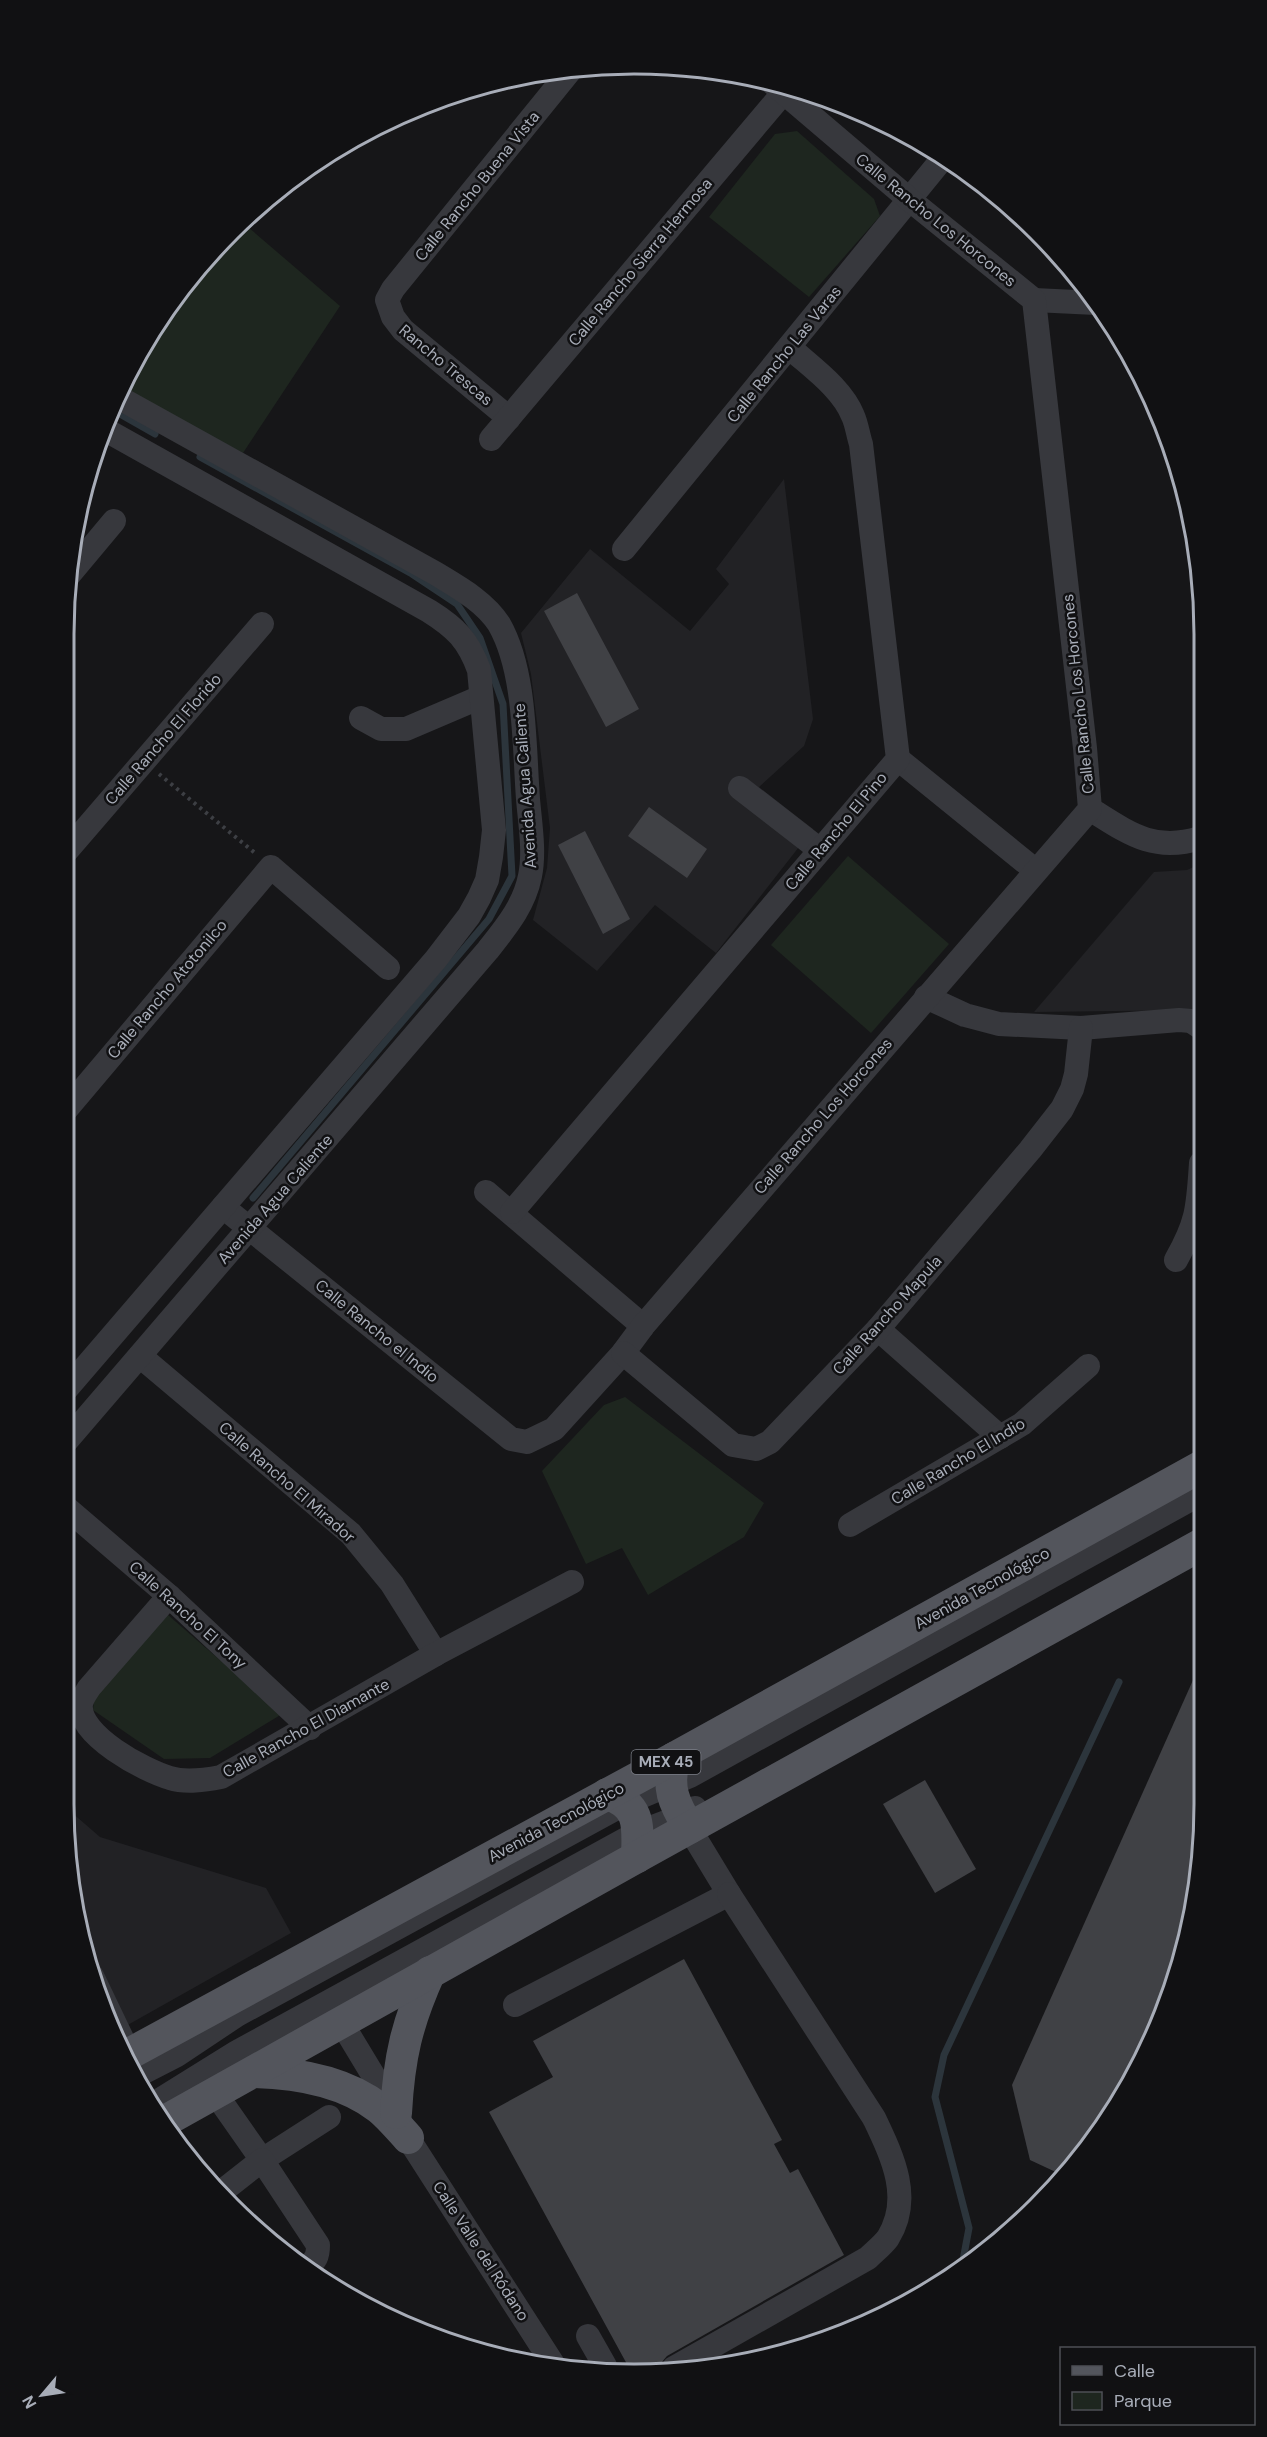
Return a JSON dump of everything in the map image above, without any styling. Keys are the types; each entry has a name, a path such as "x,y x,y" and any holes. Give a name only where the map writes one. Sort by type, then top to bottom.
{"main road":[{"name":"Avenida Tecnológico","path":"132,2053 672,1771 1194,1471"},
{"path":"170,2118 430,1972 637,1845 686,1822 1194,1548"},
{"path":"672,1771 671,1793 686,1822"},
{"path":"616,1799 635,1817 637,1845"},
{"path":"402,2126 398,2080 404,2043 412,2011 430,1972"},
{"path":"254,2072 281,2073 316,2079 355,2093 402,2126"}],"street":[{"name":"Calle Rancho Buena Vista","path":"389,308 387,300 393,289 565,78"},
{"name":"Calle Rancho Sierra Hermosa","path":"491,439 776,92"},
{"name":"Calle Rancho Los Horcones","path":"536,1439 554,1429 623,1353 643,1326 1090,809 1034,300 910,200 794,97"},
{"name":"Calle Rancho Las Varas","path":"624,549 938,164"},
{"path":"1034,300 1085,302"},
{"name":"Rancho Trescas","path":"389,308 403,330 509,417"},
{"name":"Calle Rancho El Pino","path":"512,1212 898,759 861,444 853,416 845,402 834,388 789,347"},
{"name":"Avenida Agua Caliente","path":"74,1432 488,951 514,916 524,897 531,874 531,843 516,676 508,642 487,609 466,592 435,573 124,401"},
{"name":"Avenida Agua Caliente","path":"74,1380 436,959 469,916 486,880 494,831 479,670 471,649 462,636 447,622 111,433"},
{"path":"172,468 190,436"},
{"path":"78,564 114,521"},
{"name":"Calle Rancho El Florido","path":"74,842 262,624"},
{"path":"361,718 381,729 406,729 482,697"},
{"path":"898,759 1035,870"},
{"path":"740,788 820,850"},
{"path":"1090,809 1138,838 1150,842 1170,843 1194,839"},
{"path":"271,867 388,968"},
{"name":"Calle Rancho Atotonilco","path":"74,1100 271,867"},
{"path":"926,997 982,1021 999,1024 1081,1028 1179,1020 1194,1023"},
{"name":"Calle Rancho Mapula","path":"623,1353 733,1445 756,1449 775,1438 878,1329 1062,1109 1072,1089 1076,1074 1081,1028"},
{"path":"486,1192 643,1326"},
{"name":"Calle Rancho el Indio","path":"223,1207 511,1439 527,1442 536,1439"},
{"path":"1176,1260 1190,1236 1194,1223"},
{"path":"878,1329 1000,1437"},
{"name":"Calle Rancho El Mirador","path":"140,1356 351,1534 392,1584 436,1654"},
{"name":"Calle Rancho El Indio","path":"850,1525 1022,1424 1088,1366"},
{"path":"672,1771 690,1776 1194,1497"},
{"name":"Calle Rancho El Tony","path":"74,1514 169,1596 310,1728"},
{"path":"687,2361 868,2258 887,2239 898,2217 900,2189 892,2158 874,2118 729,1894 686,1822 1194,1532"},
{"name":"Calle Rancho El Diamante","path":"169,1596 89,1688 81,1702 81,1712 85,1721 102,1741 139,1765 172,1779 199,1781 221,1777 436,1654 572,1582"},
{"path":"143,2073 177,2055 237,2015 616,1799"},
{"path":"159,2100 237,2052 637,1845"},
{"path":"514,2005 729,1894"},
{"name":"Calle Valle del Ródano","path":"341,2022 402,2126 549,2357"},
{"path":"215,2093 318,2245 318,2255 313,2263"},
{"path":"227,2188 262,2160 329,2117"},
{"path":"588,2336 603,2362"}],"path":[{"path":"144,762 271,867"}],"shaded area":[{"path":"784,479 813,719 804,746 759,787 813,829 716,953 655,905 597,971 533,920 547,868 550,828 531,674 521,633 590,549 690,631 729,584 716,569"},
{"path":"1194,867 1194,1010 1034,1012 1154,872 1187,870"},
{"path":"74,1815 100,1837 266,1888 291,1933 121,2029 103,1984 84,1913 78,1877"}],"green space":[{"path":"797,131 874,199 880,216 809,297 709,217 775,134"},
{"path":"249,227 340,306 243,453 128,392 168,322 189,293 212,264"},
{"path":"848,856 949,944 871,1033 771,945"},
{"path":"625,1397 764,1503 744,1537 648,1595 622,1548 586,1564 542,1471 604,1405"},
{"path":"160,1608 282,1714 210,1758 164,1759 93,1710 95,1689"}],"building":[{"path":"577,593 639,709 606,727 544,611"},
{"path":"649,807 707,849 687,878 628,836"},
{"path":"585,831 630,919 603,934 558,845"},
{"path":"1194,1678 1194,1804 1189,1877 1174,1948 1151,2018 1136,2051 1099,2115 1056,2172 1030,2160 1012,2085"},
{"path":"925,1780 976,1869 935,1893 883,1804"},
{"path":"684,1959 782,2140 774,2144 790,2173 798,2169 844,2255 667,2356 661,2362 627,2364 489,2112 553,2077 533,2041"}],"waterway":[{"path":"119,413 155,434"},
{"path":"200,457 412,574 457,604 480,638 503,704 512,876 489,919 253,1198"},
{"path":"964,2255 969,2228 935,2097 944,2055 1119,1682"}]}
